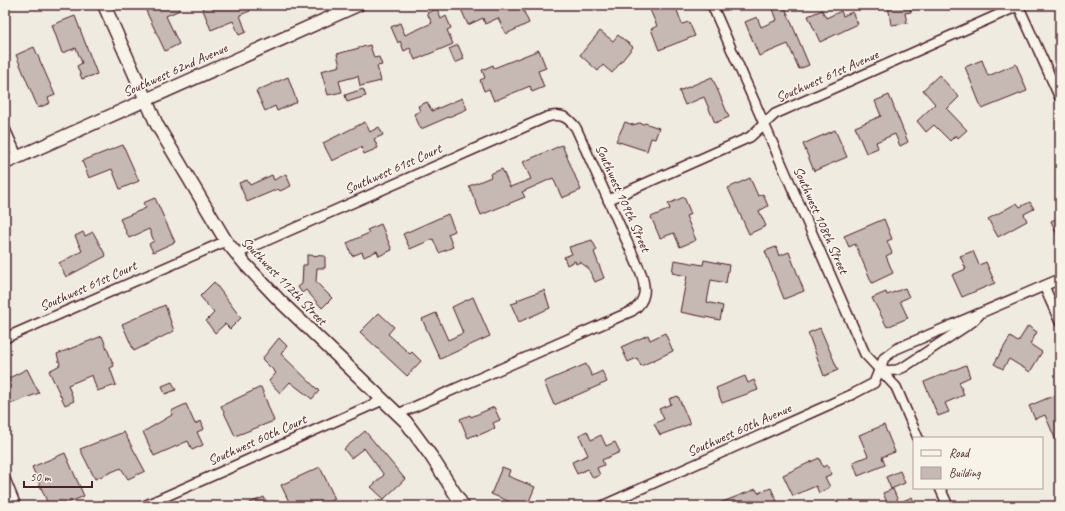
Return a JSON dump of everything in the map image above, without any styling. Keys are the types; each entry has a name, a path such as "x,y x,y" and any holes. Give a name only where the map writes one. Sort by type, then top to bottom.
{"main road":[{"name":"Southwest 112th Street","path":"104,5 145,100 174,155 226,241 236,254 280,301 398,414 431,456 463,506"},
{"name":"Southwest 62nd Avenue","path":"5,163 358,5"}],"street":[{"name":"Southwest 108th Street","path":"712,5 865,354 896,387 918,437"},
{"name":"Southwest 61st Avenue","path":"608,200 750,137 775,114 1018,6"},
{"path":"1018,6 1060,98"},
{"name":"Southwest 61st Court","path":"236,254 547,116 562,116"},
{"name":"Southwest 109th Street","path":"398,414 632,311 644,299 644,281 576,128 569,120 562,116"},
{"path":"5,129 18,158"},
{"name":"Southwest 61st Court","path":"5,338 226,241"},
{"name":"Southwest 60th Avenue","path":"602,506 853,394 874,383 884,358 896,349 967,317 980,314 1060,279"},
{"path":"1044,286 1060,322"},
{"name":"Southwest 60th Avenue","path":"880,371 897,370 904,367 972,322 980,314"},
{"name":"Southwest 60th Court","path":"144,506 383,400"},
{"path":"5,480 16,506"},
{"path":"940,489 948,506"}],"building":[{"path":"159,5 177,5 180,10 166,16 179,44 165,51 146,11"},
{"path":"201,5 248,5 250,11 240,15 246,32 239,35 233,21 211,30"},
{"path":"470,5 521,5 529,23 506,34 498,18 485,24 483,18 468,25 461,9"},
{"path":"648,5 675,5 682,24 689,22 695,36 659,50 651,29 657,26"},
{"path":"784,5 809,65 799,69 788,44 759,56 745,22 757,17 761,27 777,20 773,9"},
{"path":"888,5 910,5 911,12 905,13 907,23 891,25"},
{"path":"437,9 441,19 446,16 451,28 447,30 453,44 415,60 410,48 404,51 400,41 398,43 391,27 400,23 405,35 432,23 427,13"},
{"path":"822,10 826,18 841,11 843,16 852,12 858,24 820,42 808,16"},
{"path":"75,16 97,74 82,79 77,66 82,63 76,48 62,53 52,25"},
{"path":"600,31 613,41 618,35 633,47 612,73 603,65 598,71 580,55"},
{"path":"370,45 374,58 379,57 382,65 377,66 381,81 360,86 358,76 339,81 342,92 328,95 321,71 340,66 337,54"},
{"path":"458,45 464,59 455,63 449,49"},
{"path":"34,47 55,95 48,98 50,103 38,108 16,55"},
{"path":"539,50 546,68 538,71 544,87 532,92 530,86 494,101 489,89 484,91 480,80 485,78 482,70 493,65 494,68"},
{"path":"982,60 988,76 1016,64 1027,91 982,109 965,67"},
{"path":"939,75 959,97 947,109 967,130 958,138 956,135 950,141 934,125 926,132 917,121 935,104 923,90"},
{"path":"288,77 297,102 277,111 275,106 265,111 256,91"},
{"path":"712,77 729,117 715,123 704,97 685,105 679,91"},
{"path":"363,89 366,96 347,102 345,95"},
{"path":"889,95 908,142 900,146 895,134 876,142 878,148 866,153 855,127 881,116 875,101"},
{"path":"462,98 467,109 421,129 414,114 420,111 418,106 427,102 432,111"},
{"path":"365,122 370,132 379,127 383,135 374,139 378,148 364,154 361,147 332,161 323,143"},
{"path":"625,122 633,125 645,123 659,128 655,139 651,138 647,151 616,141"},
{"path":"835,130 847,157 814,171 803,144"},
{"path":"123,145 139,181 120,189 112,169 89,178 82,161"},
{"path":"562,145 581,190 562,198 553,178 522,192 525,197 481,215 469,186 491,177 490,174 502,169 510,187 531,179 523,162"},
{"path":"286,174 291,186 280,191 278,189 247,202 239,183 247,180 250,185 272,175 274,180"},
{"path":"750,178 758,196 763,194 768,206 759,211 766,226 749,234 728,188"},
{"path":"684,197 691,214 686,216 696,240 680,247 674,233 660,238 651,217 670,209 668,204"},
{"path":"155,198 175,242 153,252 149,244 154,241 149,229 129,238 120,219 146,208 143,203"},
{"path":"1030,202 1034,209 1024,214 1027,221 998,237 988,219 1017,203 1020,207"},
{"path":"448,214 455,231 448,234 453,247 439,253 433,239 410,249 403,234"},
{"path":"1060,217 1060,242 1051,221"},
{"path":"884,219 892,239 887,241 892,253 886,256 893,273 872,283 855,244 849,247 844,236"},
{"path":"381,224 392,250 379,256 377,251 364,257 362,252 352,256 347,243 369,233 367,230"},
{"path":"83,232 85,236 93,232 106,256 66,277 59,263 82,251 75,236"},
{"path":"592,240 597,250 594,252 604,278 595,282 588,268 580,262 576,264 575,261 567,265 564,257 572,254 569,247"},
{"path":"776,247 779,256 789,252 804,291 784,299 765,251"},
{"path":"973,251 979,265 986,262 995,283 962,297 952,275 966,269 960,256"},
{"path":"307,255 325,256 325,268 317,268 316,282 332,298 322,308 306,290 302,293 298,287 302,284 303,265 307,265"},
{"path":"674,260 703,265 704,260 729,265 726,283 711,280 707,302 723,306 720,320 680,312 687,276 672,273"},
{"path":"214,282 241,318 230,329 225,324 215,333 206,321 214,313 200,296"},
{"path":"905,288 909,297 900,301 908,318 887,327 872,298 886,292 887,295"},
{"path":"544,290 550,308 519,322 511,304 518,302 517,300"},
{"path":"473,297 490,336 440,359 422,319 436,313 448,340 463,333 452,307"},
{"path":"165,305 174,331 134,351 122,324"},
{"path":"379,313 394,327 388,334 410,354 412,352 421,361 407,376 360,332"},
{"path":"1028,326 1037,332 1030,344 1042,352 1030,372 1009,359 1003,369 994,364 1010,337 1018,342"},
{"path":"820,328 838,370 824,376 808,333"},
{"path":"665,333 673,351 641,366 637,358 628,362 621,347 648,335 650,340"},
{"path":"102,336 114,366 110,368 116,385 97,391 92,375 68,385 74,401 65,405 49,371 60,365 57,354"},
{"path":"279,338 287,346 281,354 319,391 312,399 290,382 280,393 269,381 276,373 262,359"},
{"path":"586,364 592,376 602,371 607,382 554,405 544,382"},
{"path":"966,365 970,377 959,382 964,395 945,403 949,412 938,416 924,382"},
{"path":"27,369 39,393 5,406 5,380"},
{"path":"745,376 748,383 754,380 758,390 722,403 716,388"},
{"path":"172,382 176,390 165,394 162,386"},
{"path":"261,387 274,421 235,436 221,406"},
{"path":"1055,395 1060,406 1060,450 1045,415 1035,419 1029,406"},
{"path":"678,396 690,424 660,435 654,424 664,419 659,409 671,404 669,399"},
{"path":"186,404 195,424 201,421 204,429 197,432 203,445 192,450 188,441 154,456 143,432 172,415 171,411"},
{"path":"494,407 500,420 493,423 495,428 477,436 477,434 468,438 460,419 470,415 471,417"},
{"path":"884,425 895,452 882,457 885,465 858,476 853,462 868,456 859,435"},
{"path":"365,431 405,479 384,499 371,487 384,475 364,448 351,458 344,449"},
{"path":"587,431 591,440 601,435 606,446 615,442 620,452 602,460 604,465 597,468 600,475 593,478 588,469 577,474 572,462 588,455 579,435"},
{"path":"124,432 145,471 128,479 121,468 95,479 80,449"},
{"path":"65,453 84,496 61,506 49,506 32,467"},
{"path":"819,458 823,467 827,465 832,474 825,477 830,487 819,493 816,486 793,496 783,475"},
{"path":"320,467 335,499 320,506 291,506 281,485"},
{"path":"502,467 510,470 508,476 535,487 527,506 520,506 491,494"},
{"path":"900,471 905,483 891,489 886,477"},
{"path":"771,488 779,506 712,506 756,489 758,493"},
{"path":"893,489 898,501 888,505 883,493"},
{"path":"264,497 268,506 243,506"},
{"path":"912,497 916,506 892,506"}]}
